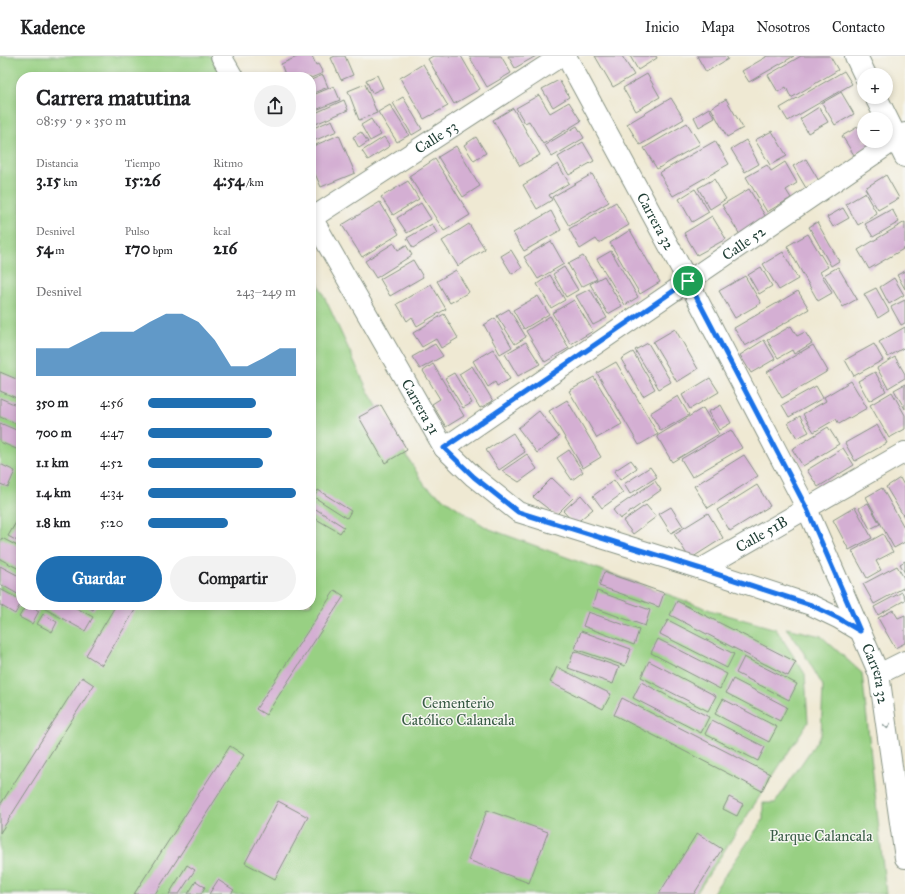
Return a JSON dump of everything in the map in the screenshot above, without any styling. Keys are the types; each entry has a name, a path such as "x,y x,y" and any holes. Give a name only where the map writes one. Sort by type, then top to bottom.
{"street":[{"path":"221,56 230,72"},
{"name":"Calle 53","path":"316,214 561,56"},
{"name":"Carrera 32","path":"566,56 688,281 807,509 879,674 905,858"},
{"path":"856,56 862,68"},
{"path":"880,104 902,143"},
{"name":"Calle 52","path":"444,448 688,281 902,143"},
{"name":"Carrera 31","path":"316,224 444,448 474,477 518,512 811,605 860,631"},
{"name":"Calle 51B","path":"701,569 905,452"},
{"path":"879,674 905,661"}],"green space":[{"name":"Cementerio Católico Calancala","path":"0,56 214,56 221,72 16,72 16,610 316,610 316,279 369,393 425,486 487,528 713,611 776,629 805,674 808,722 696,894 0,894"},
{"name":"Parque Calancala","path":"786,628 821,636 862,673 886,894 712,894 763,820 763,803 775,803 821,735 823,686 799,645"}],"building":[{"path":"299,56 312,56 316,65 318,64 323,73 316,76 316,72 284,72 281,64"},
{"path":"335,56 345,56 353,75 341,80 331,58"},
{"path":"433,56 461,56 480,89 454,104 428,59"},
{"path":"469,56 501,56 511,73 487,87"},
{"path":"508,56 536,56 515,68"},
{"path":"595,56 622,56 634,75 613,87"},
{"path":"630,56 656,56 657,58 638,70"},
{"path":"697,56 726,56 728,59 706,72"},
{"path":"766,56 794,56 749,82 742,71"},
{"path":"801,56 830,56 838,70 791,98 786,87 778,92 768,75"},
{"path":"423,64 448,106 424,119 400,78"},
{"path":"844,71 852,84 788,121 780,108"},
{"path":"647,74 660,97 636,111 623,88"},
{"path":"323,75 328,87 316,92 316,78"},
{"path":"377,75 383,88 372,93 366,80"},
{"path":"559,80 569,97 553,107 542,89"},
{"path":"365,84 377,113 359,120 348,91"},
{"path":"334,86 340,100 316,110 316,94"},
{"path":"841,92 854,114 835,125 822,103"},
{"path":"539,95 550,113 569,102 581,121 543,144 529,121 525,123 516,108"},
{"path":"403,97 422,129 412,135 393,103"},
{"path":"671,98 684,119 640,145 627,124"},
{"path":"726,99 743,128 727,137 711,108"},
{"path":"344,100 348,110 316,124 316,113"},
{"path":"390,105 409,135 397,142 378,112"},
{"path":"819,107 828,122 808,133 800,119"},
{"path":"513,108 540,155 520,166 493,120"},
{"path":"709,108 715,118 699,127 694,117"},
{"path":"371,119 381,135 370,141 361,125"},
{"path":"332,120 337,131 316,140 316,127"},
{"path":"687,123 700,144 657,169 644,148"},
{"path":"577,126 584,138 552,157 545,145"},
{"path":"857,127 857,148 865,148 854,155 842,136"},
{"path":"772,131 787,156 770,165 755,140"},
{"path":"361,132 368,142 359,148 353,137"},
{"path":"339,135 355,173 321,187 316,176 316,145"},
{"path":"384,137 390,146 368,160 362,151"},
{"path":"476,137 486,153 474,161 464,145"},
{"path":"746,140 759,164 745,172 731,149"},
{"path":"715,141 729,164 673,196 659,173"},
{"path":"583,142 594,161 569,175 558,157"},
{"path":"456,146 480,186 463,197 438,157"},
{"path":"435,159 470,215 444,231 409,176"},
{"path":"806,159 819,181 806,188 793,166"},
{"path":"785,162 797,183 786,190 791,198 767,212 746,177 767,165 771,171"},
{"path":"558,164 569,183 549,195 552,200 537,209 523,185"},
{"path":"592,174 609,202 569,226 552,197"},
{"path":"886,175 899,198 878,210 865,188"},
{"path":"714,179 726,199 710,209 698,188"},
{"path":"408,181 419,199 393,215 381,197"},
{"path":"695,189 709,212 692,222 679,199"},
{"path":"749,189 767,219 740,235 722,205"},
{"path":"865,193 877,214 858,225 846,204"},
{"path":"380,202 399,234 362,257 342,225"},
{"path":"616,202 629,225 599,243 596,239 580,249 569,229"},
{"path":"421,203 431,219 407,233 397,218"},
{"path":"843,208 849,218 833,227 827,217"},
{"path":"892,209 899,222 873,237 865,224"},
{"path":"551,211 561,230 524,251 513,233"},
{"path":"712,216 726,239 697,255 684,233"},
{"path":"817,222 839,261 831,266 809,227"},
{"path":"905,222 905,248 869,269 858,250"},
{"path":"432,224 437,233 413,248 407,238"},
{"path":"469,224 485,249 458,266 442,241"},
{"path":"630,230 660,282 640,294 610,243"},
{"path":"808,234 828,267 820,272 832,293 818,301 787,246"},
{"path":"551,241 564,264 538,279 524,257"},
{"path":"394,243 398,250 406,245 412,255 376,278 365,261"},
{"path":"511,250 522,268 512,274 501,256"},
{"path":"611,251 638,297 625,305 597,259"},
{"path":"783,252 798,279 779,290 763,264"},
{"path":"583,256 597,279 581,287 568,264"},
{"path":"413,260 423,277 390,296 380,279"},
{"path":"564,267 578,290 566,297 553,274"},
{"path":"761,267 772,286 759,294 748,275"},
{"path":"838,267 857,299 843,307 824,275"},
{"path":"456,270 469,292 450,303 437,281"},
{"path":"905,271 905,289 897,275"},
{"path":"550,275 565,300 551,308 537,284"},
{"path":"604,276 622,306 608,314 590,284"},
{"path":"745,276 761,303 735,318 719,291"},
{"path":"894,278 904,295 889,304 880,287"},
{"path":"431,284 446,309 417,326 412,317 407,321 397,304"},
{"path":"876,288 889,311 878,318 864,294"},
{"path":"590,289 607,318 593,325 576,296"},
{"path":"798,291 809,309 745,346 734,328"},
{"path":"538,296 549,314 524,329 513,310"},
{"path":"574,300 593,331 571,344 552,313"},
{"path":"905,300 905,323 901,325 891,307"},
{"path":"509,309 526,337 515,344 497,316"},
{"path":"444,314 458,338 441,348 436,339 422,347 413,333"},
{"path":"550,316 569,348 545,362 526,331"},
{"path":"495,318 512,347 500,354 484,325"},
{"path":"791,326 797,336 805,332 812,343 794,354 792,350 778,358 767,340"},
{"path":"905,327 905,347 888,357 879,342"},
{"path":"675,329 698,369 677,382 653,342"},
{"path":"764,340 775,359 751,373 740,355"},
{"path":"526,342 540,364 518,376 505,354"},
{"path":"648,343 671,382 659,389 635,350"},
{"path":"435,344 443,356 420,369 412,357"},
{"path":"874,344 883,360 854,376 845,360"},
{"path":"813,345 828,371 782,398 767,372"},
{"path":"493,349 510,379 497,386 495,382 488,387 473,361"},
{"path":"633,352 655,389 643,396 621,359"},
{"path":"895,357 905,374 905,378 888,388 877,368"},
{"path":"616,362 658,434 639,445 597,373"},
{"path":"433,364 464,416 446,427 432,404 440,399 423,371"},
{"path":"472,366 493,401 480,408 459,374"},
{"path":"0,372 16,379 16,398 0,391"},
{"path":"875,372 886,391 869,401 858,381"},
{"path":"454,373 472,403 463,408 445,378"},
{"path":"594,377 622,424 597,438 569,391"},
{"path":"710,378 719,392 690,409 682,395"},
{"path":"851,381 867,408 839,424 836,419 814,432 803,414 826,401 824,397"},
{"path":"905,384 905,409 894,390"},
{"path":"816,386 823,398 789,417 782,405"},
{"path":"892,392 905,415 905,429 889,438 870,405"},
{"path":"678,396 689,415 661,431 650,413"},
{"path":"0,398 16,405 16,424 0,417"},
{"path":"567,400 601,457 583,468 549,411"},
{"path":"381,405 407,450 385,463 359,417"},
{"path":"721,405 731,423 719,430 708,412"},
{"path":"703,408 719,434 672,462 657,436"},
{"path":"539,411 559,437 537,453 518,428"},
{"path":"800,416 809,432 797,438 788,423"},
{"path":"0,423 16,430 16,449 0,442"},
{"path":"877,425 887,443 855,461 845,443"},
{"path":"828,427 839,444 803,466 792,449"},
{"path":"731,430 742,448 692,477 681,459"},
{"path":"513,433 525,452 499,470 486,450"},
{"path":"843,448 854,465 818,487 807,470"},
{"path":"569,450 583,472 572,480 557,458"},
{"path":"527,454 537,469 519,482 502,471"},
{"path":"744,455 758,476 708,508 694,486"},
{"path":"631,460 637,468 620,480 614,471"},
{"path":"0,464 15,471 8,487 0,484"},
{"path":"650,467 657,477 630,494 624,484"},
{"path":"552,478 573,498 556,515 533,497"},
{"path":"900,478 905,487 904,517 886,487"},
{"path":"614,480 623,493 602,508 593,496"},
{"path":"655,481 661,490 620,519 613,510"},
{"path":"757,485 770,506 730,531 717,510"},
{"path":"882,488 905,529 905,542 894,548 866,497"},
{"path":"318,490 351,511 347,518 316,498"},
{"path":"581,495 593,509 575,524 563,511"},
{"path":"868,503 880,524 870,529 859,508"},
{"path":"646,505 656,517 633,534 623,521"},
{"path":"671,507 683,526 671,533 659,514"},
{"path":"855,507 872,538 849,550 833,520"},
{"path":"316,509 344,527 340,533 316,519"},
{"path":"708,513 723,538 690,559 674,534"},
{"path":"16,522 16,540 8,536"},
{"path":"883,534 893,552 876,561 881,570 867,578 852,551"},
{"path":"2,538 16,545 16,567 0,559 0,541"},
{"path":"905,561 905,573 900,564"},
{"path":"0,566 16,574 16,593 0,584"},
{"path":"897,566 905,580 905,587 874,604 863,584"},
{"path":"604,572 664,593 659,607 599,586"},
{"path":"0,589 16,597 17,610 15,614 0,605"},
{"path":"335,590 344,596 266,715 256,709"},
{"path":"597,591 650,610 645,626 592,607"},
{"path":"902,592 905,600 878,615 874,607"},
{"path":"677,601 796,662 788,676 670,615"},
{"path":"23,610 39,611 32,624 19,617"},
{"path":"47,610 80,610 93,617 85,631"},
{"path":"113,610 135,610 102,665 86,655"},
{"path":"893,610 898,618 905,615 905,643 895,648 878,618"},
{"path":"588,612 639,630 634,645 583,626"},
{"path":"43,614 57,622 52,632 37,624"},
{"path":"668,620 734,654 727,668 660,634"},
{"path":"581,631 631,649 625,666 575,649"},
{"path":"658,639 727,674 720,689 651,653"},
{"path":"574,651 619,667 613,684 568,668"},
{"path":"744,657 797,684 789,700 736,673"},
{"path":"649,661 716,696 708,711 641,677"},
{"path":"557,667 611,694 603,709 550,682"},
{"path":"82,677 94,685 0,833 0,805"},
{"path":"733,679 787,707 780,721 726,693"},
{"path":"641,682 709,717 701,733 633,698"},
{"path":"622,698 770,774 762,791 614,715"},
{"path":"723,699 777,727 769,742 715,714"},
{"path":"712,720 765,747 758,761 705,734"},
{"path":"230,746 244,755 155,894 134,894"},
{"path":"729,797 743,804 737,816 723,809"},
{"path":"278,801 308,817 275,879 245,863"},
{"path":"487,810 548,832 529,883 468,860"},
{"path":"697,833 722,849 694,894 659,894"},
{"path":"187,865 195,870 179,894 169,894"},
{"path":"218,880 234,890 231,894 209,894"},
{"path":"196,881 205,887 201,894 188,894"}],"route":[{"path":"688,281 807,509 860,631 811,605 518,512 474,477 444,448 688,281"}]}
